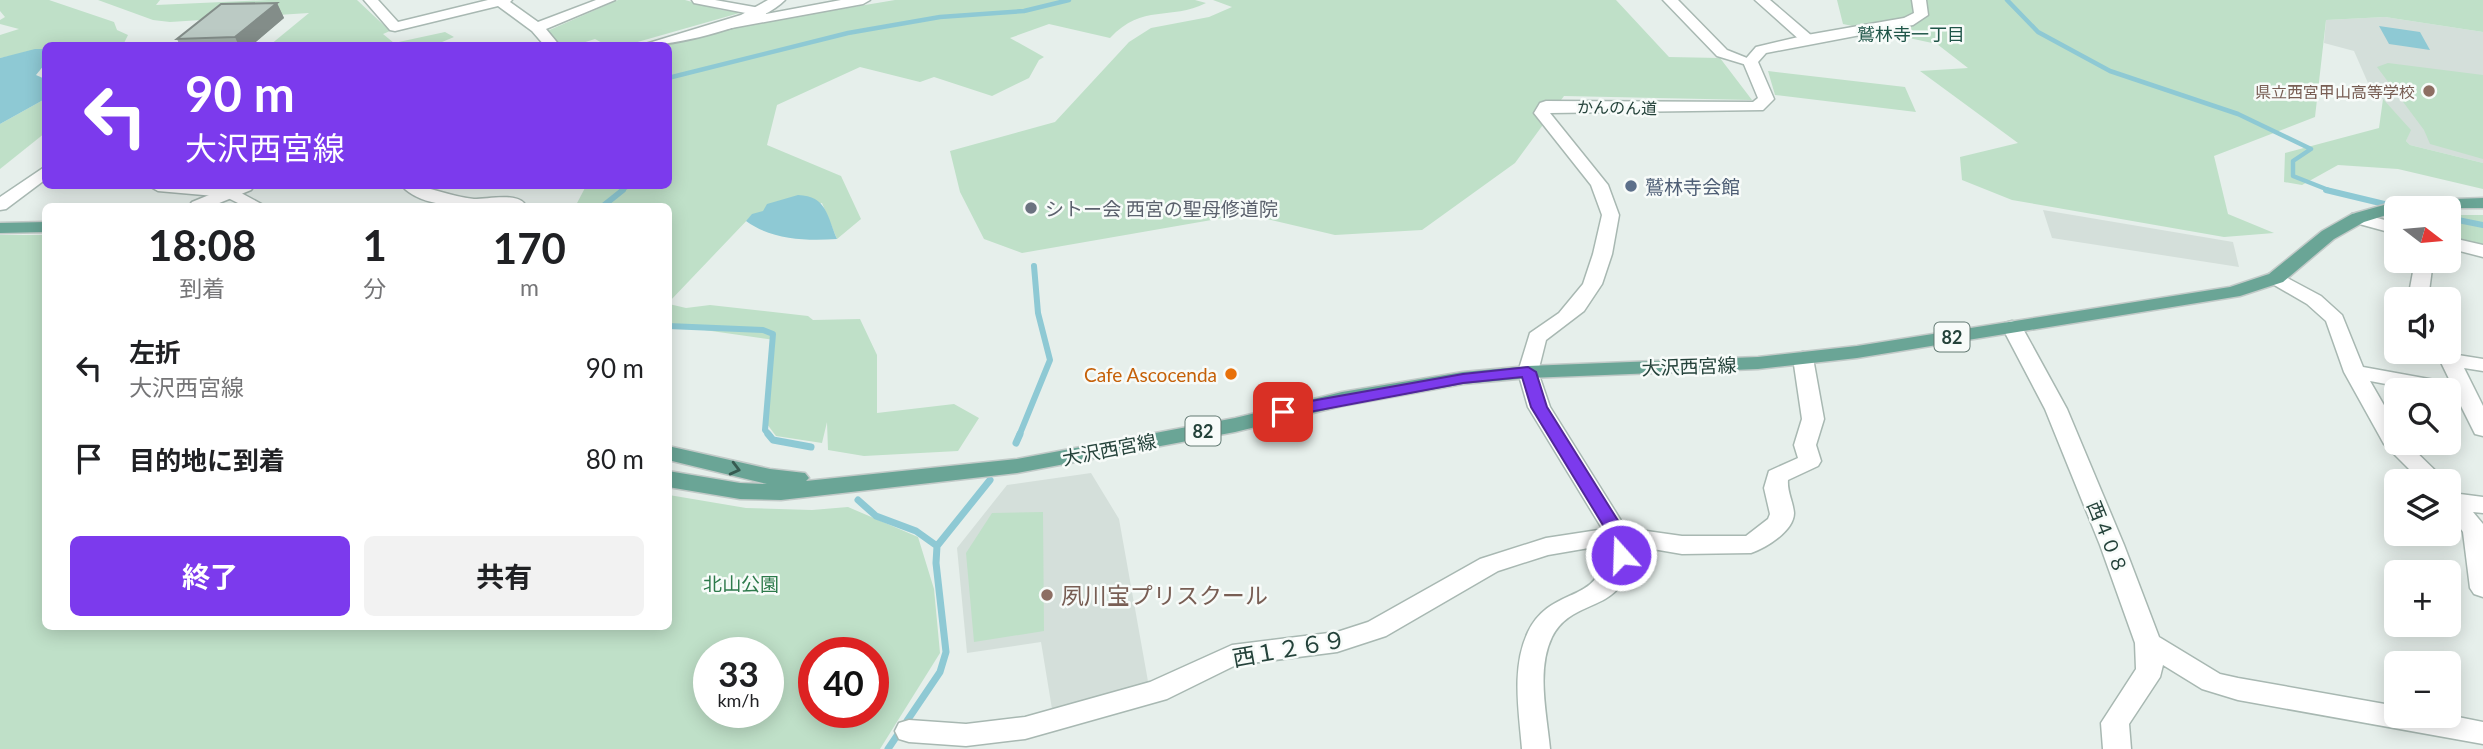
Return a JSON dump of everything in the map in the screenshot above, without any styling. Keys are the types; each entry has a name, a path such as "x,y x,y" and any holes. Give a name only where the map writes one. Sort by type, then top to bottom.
{"main road":[{"name":"大沢西宮線","path":"672,481 740,491 767,492 1017,466 1235,425 1342,399 1463,378 1528,372 1758,363 2011,327 2234,292 2276,278 2328,235 2358,218 2398,206 2483,203"},
{"path":"0,228 42,227"},
{"name":"大沢西宮線","path":"672,454 770,478 876,480"}],"street":[{"path":"371,0 395,27 502,1 537,28 548,42"},
{"path":"537,28 608,0"},
{"path":"699,0 760,12"},
{"path":"660,42 760,12 778,0"},
{"path":"717,26 863,0"},
{"path":"1670,0 1722,52 1750,62 1761,50 1807,39 1908,22 1921,15 1919,0"},
{"path":"1762,0 1807,39"},
{"name":"かんのん道","path":"1528,372 1537,337 1565,320 1591,292 1604,252 1610,210 1592,174 1556,134 1542,113 1546,106 1756,107 1766,99 1750,62"},
{"path":"0,205 42,175"},
{"path":"205,203 237,189 253,203"},
{"path":"417,189 453,203"},
{"path":"2358,218 2384,226"},
{"path":"2461,245 2483,250"},
{"path":"2276,278 2314,300 2335,319 2354,372 2395,444 2422,469"},
{"name":"西４０８","path":"2011,327 2056,408 2112,545 2148,643 2150,670 2115,723 2117,749"},
{"name":"西１２６９","path":"909,731 966,735 1025,728 1157,691 1232,655 1337,642 1377,629 1489,565 1546,547 1618,535 1682,545 1751,544 1779,523 1782,514 1776,488 1777,477 1811,461 1805,445 1813,419 1803,358"},
{"path":"2461,359 2483,365"},
{"path":"2453,364 2483,429"},
{"path":"1528,372 1539,407 1618,535 1621,555 1612,576 1598,593 1556,616 1542,629 1531,654 1536,749"},
{"path":"2354,372 2467,393"},
{"path":"2461,499 2483,505"},
{"path":"2461,510 2475,530 2483,587"},
{"path":"2148,643 2212,682 2238,689 2483,733"}],"shaded area":[{"name":"県立西宮甲山高等学校","path":"2385,17 2483,32 2483,163 2410,145 2406,141 2410,130 2368,83 2354,51 2324,43 2326,20"},
{"path":"2043,210 2233,242 2239,267 2052,238"},
{"name":"夙川宝プリスクール","path":"1091,473 1119,519 1149,687 1052,709 1041,642 967,653 957,548 1007,485"}],"green space":[{"path":"0,0 49,0 114,22 117,30 128,35 124,42 42,42 42,50 0,58 0,35 19,29 0,24 0,20 5,17 0,11"},
{"path":"98,0 160,0 156,5 269,0 357,0 390,31 383,34 393,42 274,42 309,13 170,22 153,20"},
{"path":"618,0 685,0 721,10 743,12 638,42 600,42 595,39 586,42 557,42 545,32"},
{"path":"895,0 1195,0 1206,3 1134,20 1110,38 1049,24 1010,38 1044,57 1039,60 1029,78 992,96 934,77 920,82 860,67 777,105 767,145 841,176 861,219 837,239 822,203 752,215 672,299 672,203 577,203 584,189 672,189 672,44 734,27"},
{"name":"シトー会 西宮の聖母修道院","path":"1213,0 1616,0 1669,57 1720,58 1752,100 1564,96 1515,163 1422,230 1335,235 1246,214 1022,253 984,239 960,192 950,151 1055,122 1129,42 1151,28 1209,17 1232,7"},
{"path":"1837,0 2483,0 2483,32 2385,17 2326,20 2315,117 2214,156 2228,214 2274,233 2224,237 2012,200 1962,180 1960,157 2018,143 1920,71 1968,68 1937,44 1843,24"},
{"path":"445,32 454,37 442,42 399,42"},
{"path":"2388,63 2483,75 2483,159 2430,144 2424,130 2377,67"},
{"path":"1768,71 1905,87 1916,112 1775,95"},
{"path":"2383,99 2411,130 2406,141 2410,145 2483,163 2483,189 2398,169 2338,165 2302,185 2284,182 2285,153 2379,128"},
{"path":"42,101 42,135 0,169 0,124"},
{"path":"2461,215 2483,215 2483,247 2461,242"},
{"name":"北山公園","path":"0,235 42,235 42,630 672,630 672,496 746,508 812,510 848,507 918,537 934,589 940,653 880,749 0,749"},
{"path":"672,305 686,308 710,305 808,316 813,320 860,319 877,355 877,413 954,404 979,418 958,451 864,456 828,450 827,422 822,443 776,436 767,424 775,340 672,325"},
{"path":"1043,512 1044,631 974,642 966,553 992,513"}],"water":[{"path":"2379,26 2420,32 2430,50 2389,44"},
{"path":"42,49 42,68 36,75 42,78 42,101 0,124 0,58"},
{"path":"798,195 808,196 820,203 828,215 837,239 813,240 778,236 746,221 752,214 763,211 767,204"}],"building":[{"path":"277,3 235,37 177,39 221,4"}],"waterway":[{"path":"672,77 848,33 940,17 1024,11 1069,0"},
{"path":"2007,0 2038,32 2110,71 2238,114 2311,149 2293,161 2293,176 2331,191"},
{"path":"607,203 623,190"},
{"path":"2326,190 2384,204"},
{"path":"2461,221 2483,225"},
{"path":"1019,436 1050,360 1038,313 1034,266"},
{"path":"672,326 763,330 773,334 765,430 770,436"},
{"path":"768,434 773,440 811,447"},
{"path":"1016,443 1020,434"},
{"path":"937,546 990,480"},
{"path":"858,500 876,516 916,531 937,546"},
{"path":"888,749 940,672 946,652 936,563 937,546"}],"place":[{"name":"県立西宮甲山高等学校","path":"2429,91"},
{"name":"鷲林寺会館","path":"1631,186"},
{"name":"シトー会 西宮の聖母修道院","path":"1031,208"},
{"name":"Cafe Ascocenda","path":"1231,374"},
{"name":"夙川宝プリスクール","path":"1047,595"}],"district":[{"name":"鷲林寺一丁目","path":"1911,34"}],"route":[{"path":"1283,412 1463,378 1528,372 1539,407 1618,535 1621,555"}]}
